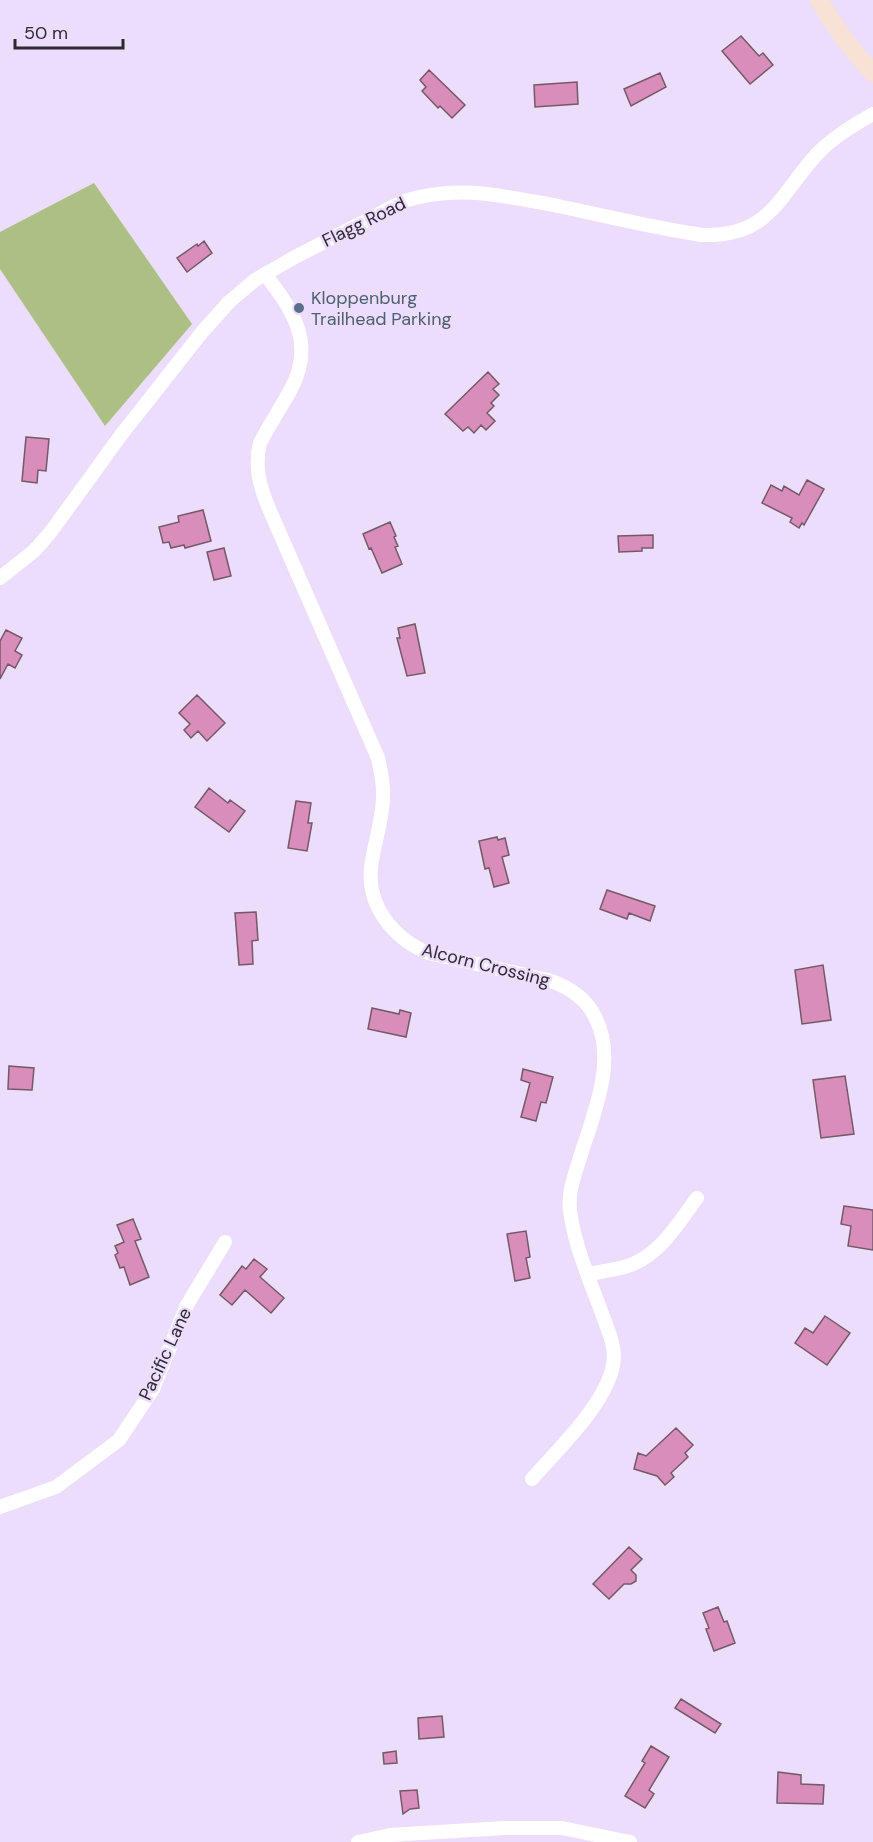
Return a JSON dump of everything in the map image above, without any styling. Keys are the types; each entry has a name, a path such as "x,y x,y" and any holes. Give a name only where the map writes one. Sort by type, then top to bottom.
{"main road":[{"path":"819,0 831,21 873,73"}],"street":[{"name":"Flagg Road","path":"0,579 34,551 50,533 121,435 217,315 244,288 265,274 404,201 436,193 458,191 501,195 702,235 734,233 754,225 767,216 779,204 821,149 868,117 873,102"},
{"name":"Alcorn Crossing","path":"265,274 295,316 302,347 297,377 260,443 257,474 270,511 378,758 384,787 371,878 378,908 393,930 420,950 444,958 548,980 566,987 587,1004 602,1030 605,1049 602,1079 573,1180 570,1199 572,1223 613,1349 614,1362 605,1391 532,1479"},
{"path":"588,1274 620,1268 643,1259 670,1235 697,1197"},
{"name":"Pacific Lane","path":"0,1507 56,1487 119,1440 153,1389 187,1305 225,1242"},
{"path":"358,1842 390,1835 504,1828 561,1828 630,1842"}],"green space":[{"path":"94,183 192,324 105,426 0,269 0,232"}],"building":[{"path":"741,36 759,56 763,53 773,65 750,84 722,51"},
{"path":"429,70 465,105 452,118 440,106 438,108 422,91 426,87 420,80"},
{"path":"660,73 666,87 631,106 624,89"},
{"path":"577,82 578,104 535,107 534,85"},
{"path":"204,241 212,253 187,272 177,258"},
{"path":"488,372 499,384 493,389 499,395 491,403 494,406 487,413 495,421 486,430 481,425 474,433 468,427 463,431 445,414"},
{"path":"26,437 49,439 46,471 38,470 37,483 22,481"},
{"path":"807,480 824,489 804,525 802,523 799,528 790,522 792,518 762,503 771,485 782,491 784,486 799,495"},
{"path":"203,510 211,541 185,548 184,545 171,548 169,542 163,543 159,527 179,522 178,516"},
{"path":"390,522 398,546 395,547 402,564 382,573 363,534"},
{"path":"653,535 653,548 619,552 618,536"},
{"path":"224,548 231,576 214,580 207,552"},
{"path":"415,624 425,673 407,676 397,638 400,638 398,628"},
{"path":"6,630 22,638 15,651 22,655 15,668 8,664 0,679 0,641"},
{"path":"197,695 225,723 207,741 198,731 191,738 184,730 190,724 179,713"},
{"path":"209,788 228,803 230,800 245,811 229,832 195,807"},
{"path":"296,801 311,803 308,823 312,823 307,851 288,848"},
{"path":"497,837 498,840 505,838 509,855 502,857 509,883 494,887 489,868 485,869 479,841"},
{"path":"607,890 655,906 650,921 629,913 627,919 600,909"},
{"path":"256,912 258,940 252,941 253,964 239,965 235,913"},
{"path":"823,965 831,1020 802,1024 795,970"},
{"path":"372,1008 399,1014 400,1010 411,1013 406,1037 368,1029"},
{"path":"9,1066 34,1068 32,1090 8,1089"},
{"path":"523,1069 553,1077 546,1103 541,1102 536,1121 521,1117 530,1083 521,1080"},
{"path":"845,1076 854,1134 821,1138 813,1080"},
{"path":"844,1206 873,1210 873,1250 848,1246 851,1226 841,1224"},
{"path":"133,1219 141,1239 135,1241 149,1277 130,1285 124,1267 120,1268 115,1255 118,1253 115,1246 124,1242 117,1225"},
{"path":"526,1231 530,1257 526,1258 530,1278 515,1281 507,1234"},
{"path":"254,1259 267,1269 260,1277 284,1298 271,1313 245,1290 232,1305 220,1295 242,1266 246,1269"},
{"path":"825,1316 850,1333 827,1365 795,1343 805,1328 813,1333"},
{"path":"676,1428 693,1445 685,1453 688,1457 671,1473 674,1477 665,1485 657,1476 634,1469 638,1453 646,1456"},
{"path":"629,1547 642,1559 631,1570 636,1575 636,1581 624,1584 609,1599 593,1584"},
{"path":"718,1607 724,1622 727,1621 735,1643 714,1651 703,1613"},
{"path":"681,1699 721,1724 715,1733 675,1708"},
{"path":"442,1716 444,1737 419,1739 418,1718"},
{"path":"651,1746 669,1757 649,1790 654,1794 645,1808 625,1796 645,1763 642,1761"},
{"path":"396,1751 397,1763 384,1764 383,1753"},
{"path":"778,1772 801,1775 801,1784 824,1785 823,1804 777,1803"},
{"path":"417,1790 419,1808 410,1809 403,1814 400,1791"}],"place":[{"name":"Kloppenburg Trailhead Parking","path":"299,308"}]}
